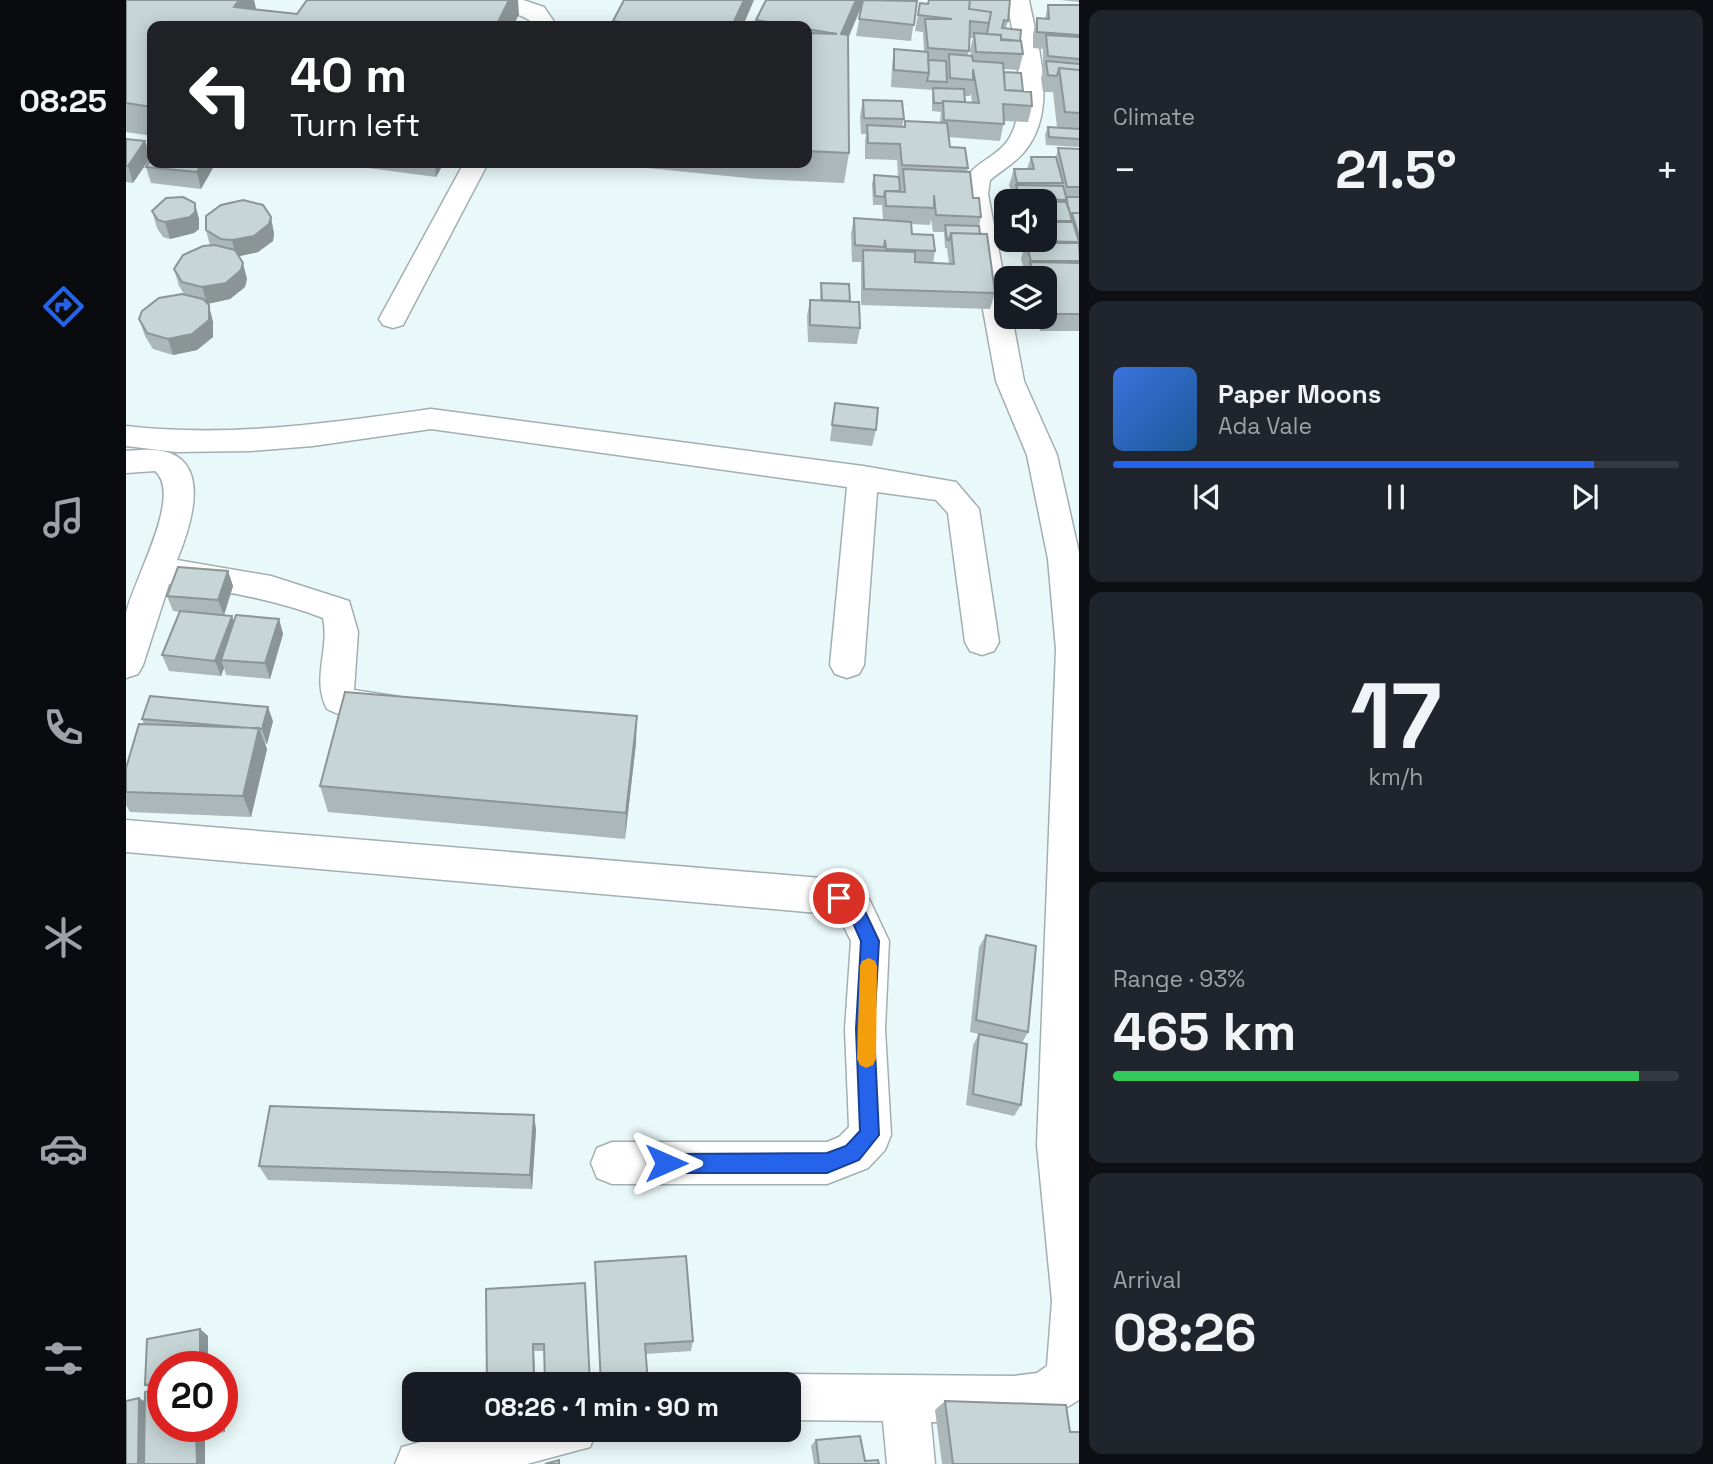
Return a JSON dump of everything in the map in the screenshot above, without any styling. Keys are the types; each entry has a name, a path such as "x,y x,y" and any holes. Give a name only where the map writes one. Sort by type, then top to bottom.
{"street":[{"path":"460,0 520,6 538,13"},
{"path":"801,1397 905,1401 1013,1399 1046,1395 1069,1378 1073,1354 1075,1301 1058,1144 1073,649 1064,559 1042,454 1010,381 975,194 978,177 1018,145 1026,131 1042,76 1018,0"},
{"path":"126,149 147,152"},
{"path":"393,319 473,168"},
{"path":"126,436 176,442 251,441 313,436 431,418 945,490 963,509 982,642"},
{"path":"126,462 163,461 172,468 179,481 180,499 168,545 157,570 126,665"},
{"path":"847,664 863,477"},
{"path":"157,570 216,577 314,600 337,610 343,623 334,685 339,699 349,704 418,709"},
{"path":"126,836 821,895 839,898 856,911 870,941 865,1029 870,1135 853,1153 827,1163 612,1163"},
{"path":"905,1401 911,1464"},
{"path":"419,1464 519,1442"}],"building":[{"path":"126,0 239,0 234,7 297,14 307,0 509,0 498,21 147,21 147,106 126,103"},
{"path":"624,0 744,0 734,21 613,21"},
{"path":"766,0 856,0 841,34 848,35 849,153 812,151 812,33 837,34 812,30 812,21 756,20"},
{"path":"863,0 917,1 914,25 859,19"},
{"path":"929,0 970,0 969,9 991,12 989,23 970,21 969,51 928,48 925,19 952,19 918,15 920,3 928,4"},
{"path":"970,0 1010,0 1008,21 1004,20 1002,28 1021,30 1020,41 987,34 991,12 969,9"},
{"path":"1048,5 1079,5 1079,35 1037,32 1037,18 1049,19"},
{"path":"974,33 1001,35 1001,40 1021,41 1023,54 976,52"},
{"path":"1046,35 1079,37 1079,59 1048,56"},
{"path":"894,49 928,52 929,73 894,70"},
{"path":"949,54 972,56 973,61 1003,63 1005,90 1031,92 1032,106 1003,104 1004,124 944,120 943,101 979,103 973,69 973,80 950,78"},
{"path":"928,60 946,61 947,82 927,81"},
{"path":"1046,61 1079,64 1079,70 1059,68 1057,76 1048,75"},
{"path":"1059,68 1079,70 1079,113 1065,112"},
{"path":"1004,72 1021,73 1023,91 1005,90"},
{"path":"933,88 964,89 965,102 934,103"},
{"path":"863,100 902,101 904,119 864,118"},
{"path":"905,121 947,123 950,147 965,148 968,168 902,165 900,144 868,143 867,125 905,127"},
{"path":"1048,127 1079,129 1079,139 1049,137"},
{"path":"126,139 145,141 128,166 126,166"},
{"path":"1058,148 1079,149 1079,187 1067,187"},
{"path":"1031,157 1056,157 1063,183 1017,183 1014,169 1034,169"},
{"path":"156,168 199,168 197,172"},
{"path":"903,169 970,172 973,198 979,198 981,217 936,215 934,195 934,208 886,206 885,191 905,192"},
{"path":"874,175 899,177 900,191 885,191 884,197 875,196"},
{"path":"1016,185 1063,186 1067,200 1057,200 1057,189 1017,189"},
{"path":"183,197 195,203 195,212 190,217 165,222 158,220 152,211 166,198"},
{"path":"1066,197 1079,197 1079,213 1072,213 1071,216"},
{"path":"243,200 263,205 271,217 269,224 254,236 232,240 221,239 206,230 206,216 221,205"},
{"path":"1057,202 1067,202 1072,221 1057,221"},
{"path":"1072,213 1079,213 1079,237"},
{"path":"854,218 911,222 912,234 933,235 935,251 886,249 885,240 884,247 855,245"},
{"path":"1057,222 1073,222 1079,242 1057,242"},
{"path":"945,225 979,226 980,234 951,233 947,240"},
{"path":"951,233 987,234 994,293 864,289 863,250 915,252 915,262 954,264"},
{"path":"1057,243 1079,243 1079,261 1031,261 1028,252 1057,252"},
{"path":"215,245 235,250 243,263 241,270 226,283 202,287 182,282 174,269 183,255 203,246"},
{"path":"1030,262 1079,263 1079,314 1057,314 1057,266 1031,266"},
{"path":"821,283 849,284 850,301 822,300"},
{"path":"182,294 203,299 209,305 209,320 192,334 168,339 147,333 139,319 142,311 159,298"},
{"path":"810,300 859,302 860,328 810,325"},
{"path":"835,403 878,408 876,430 832,425"},
{"path":"178,567 228,571 218,600 167,596"},
{"path":"180,611 232,616 215,661 162,655"},
{"path":"236,615 279,619 265,663 221,660"},
{"path":"345,692 637,716 626,813 320,786"},
{"path":"150,696 268,707 262,729 142,719"},
{"path":"139,724 259,728 243,796 126,792 126,768"},
{"path":"986,935 1036,946 1028,1032 976,1020"},
{"path":"979,1034 1027,1044 1021,1105 973,1094"},
{"path":"270,1106 534,1115 530,1175 259,1166"},
{"path":"686,1256 693,1341 645,1344 647,1372 600,1372 595,1262"},
{"path":"585,1283 589,1372 545,1372 544,1344 533,1344 534,1372 487,1372 486,1289"},
{"path":"200,1329 200,1351 147,1351 145,1385 147,1339"},
{"path":"145,1392 147,1442 196,1442 197,1464 144,1464"},
{"path":"139,1398 138,1464 126,1464 126,1401"},
{"path":"945,1401 1066,1405 1070,1432 1079,1432 1079,1464 953,1464"},
{"path":"860,1436 865,1461 878,1460 879,1464 819,1464 816,1440"}],"slow traffic":[{"path":"866,1059 869,966"}],"route":[{"path":"666,1163 827,1163 853,1153 870,1135 865,1029 870,941 856,911 839,898"}]}
